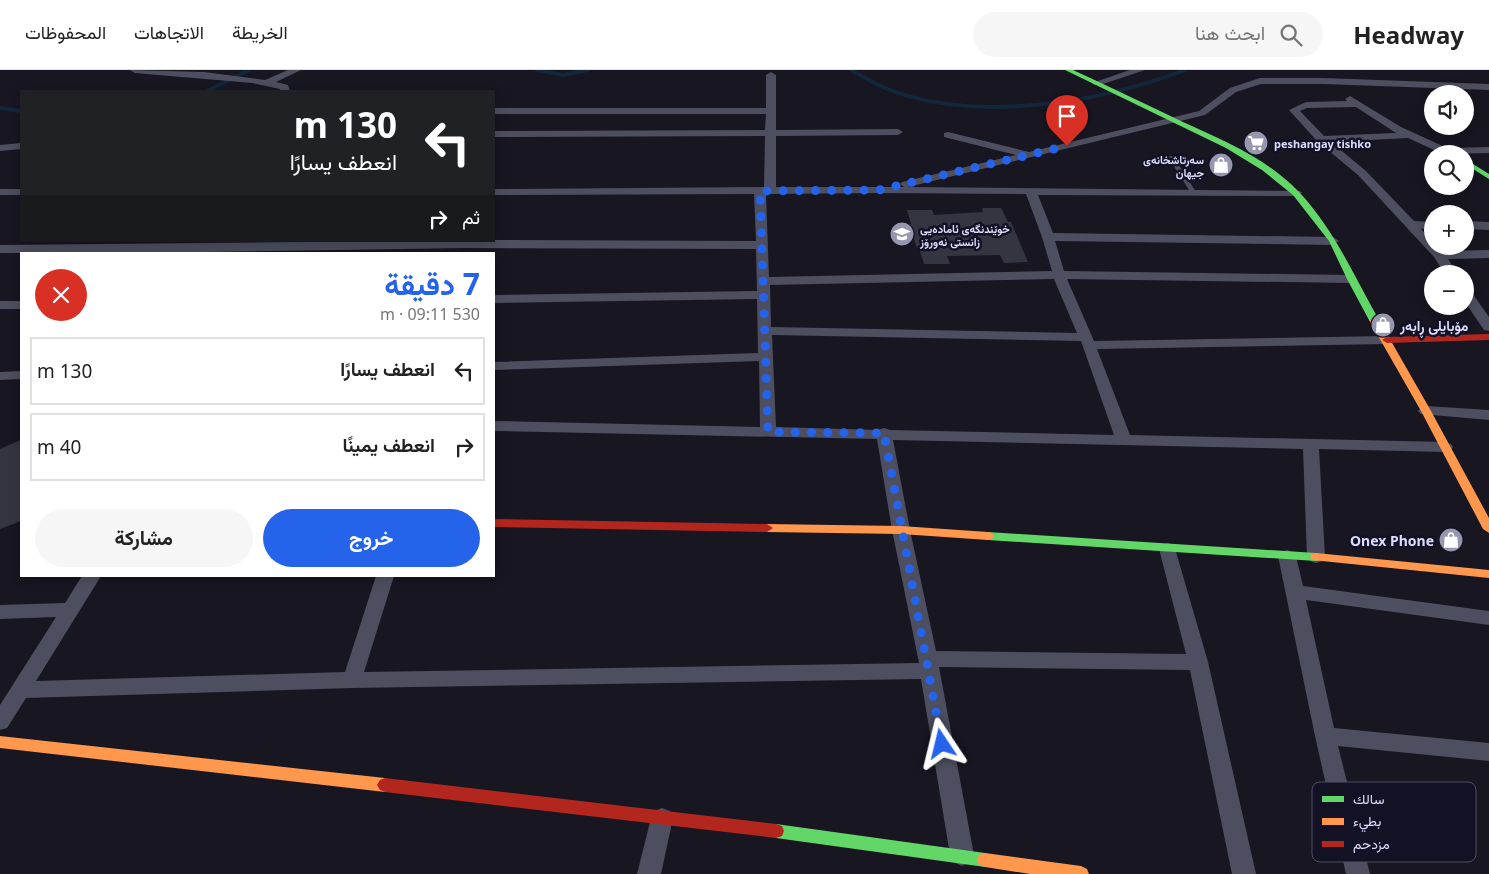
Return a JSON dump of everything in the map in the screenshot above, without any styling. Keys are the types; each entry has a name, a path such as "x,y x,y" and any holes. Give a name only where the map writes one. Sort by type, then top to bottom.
{"street":[{"path":"135,70 252,80 282,86 284,90"},
{"path":"204,75 214,70"},
{"path":"250,90 296,70"},
{"path":"1068,70 1178,120 1248,157 1282,180 1296,193 1333,241 1350,278 1387,340 1489,529"},
{"path":"1098,84 1140,70"},
{"path":"768,432 762,246 771,132 771,74"},
{"path":"1323,81 1409,135 1432,145"},
{"path":"879,190 1178,120 1202,113 1232,90 1249,83 1323,81 1489,86"},
{"path":"1358,104 1306,105 1294,110 1321,138 1362,173 1424,239"},
{"path":"495,125 498,111 771,112"},
{"path":"495,134 898,132"},
{"path":"948,135 1030,155"},
{"path":"1321,138 1409,135"},
{"path":"0,148 20,146"},
{"path":"1474,151 1489,150"},
{"path":"1474,167 1489,177"},
{"path":"495,192 879,190 1296,193"},
{"path":"0,192 20,192"},
{"path":"1031,192 1059,275 1087,341 1124,440"},
{"path":"1410,224 1424,225"},
{"path":"1474,225 1489,226"},
{"path":"1048,238 1333,241"},
{"path":"0,249 762,246"},
{"path":"1474,254 1489,254"},
{"path":"1439,255 1446,265"},
{"path":"763,281 1059,275 1350,278"},
{"path":"495,299 764,295"},
{"path":"0,306 20,306"},
{"path":"1474,306 1489,327"},
{"path":"765,331 1087,341 1387,340 1489,337"},
{"path":"495,366 765,357"},
{"path":"0,376 20,375"},
{"path":"1426,411 1489,415"},
{"path":"495,426 884,433 1445,447"},
{"path":"884,433 901,530 929,665 962,856"},
{"path":"1311,444 1316,557"},
{"path":"495,523 901,530 1168,549 1316,557 1489,574"},
{"path":"1168,549 1198,662 1244,874"},
{"path":"1287,556 1335,782"},
{"path":"0,722 91,577"},
{"path":"352,680 385,577"},
{"path":"1294,592 1489,618"},
{"path":"0,612 71,610"},
{"path":"20,690 929,665 1198,662"},
{"path":"1324,736 1489,752"},
{"path":"0,742 662,818 962,856 1081,874"},
{"path":"649,874 662,818"}],"lane":[{"path":"1171,157 1193,192"}],"building":[{"path":"982,208 1001,208 1008,222 1011,222 1028,262 1004,263 1000,255 947,256 950,264 924,264 909,224 911,224 907,210 932,210 934,215 983,212"},
{"path":"20,440 20,521 0,529 0,449"}],"waterway":[{"path":"209,90 249,70"},
{"path":"537,70 563,75 588,70"},
{"path":"851,70 885,88 920,99 957,105 996,107 1036,105 1075,100 1151,82 1185,70"},
{"path":"0,108 20,111"}],"traffic: fast":[{"path":"1068,70 1229,146 1265,168 1296,193 1333,241 1351,279 1374,320"},
{"path":"1474,167 1489,177"},
{"path":"988,536 1316,557"},
{"path":"776,831 985,860"}],"traffic: slow":[{"path":"1374,320 1426,411 1489,529"},
{"path":"767,528 901,530 988,536"},
{"path":"1316,557 1489,574"},
{"path":"0,742 385,785"},
{"path":"985,860 1081,874"}],"traffic: jam":[{"path":"1387,340 1489,337"},
{"path":"495,523 767,528"},
{"path":"385,785 776,831"}],"place":[{"name":"peshangay tishko","path":"1256,143"},
{"name":"سەرتاشخانەی جیهان","path":"1221,165"},
{"name":"خوێندنگەی ئامادەیی زانستی نەورۆز","path":"902,234"},
{"name":"مۆبایلی ڕابەر","path":"1383,325"},
{"name":"Onex Phone","path":"1451,540"}],"route":[{"path":"942,744 930,671 901,530 884,433 768,432 760,191 879,190 1067,146"}]}
